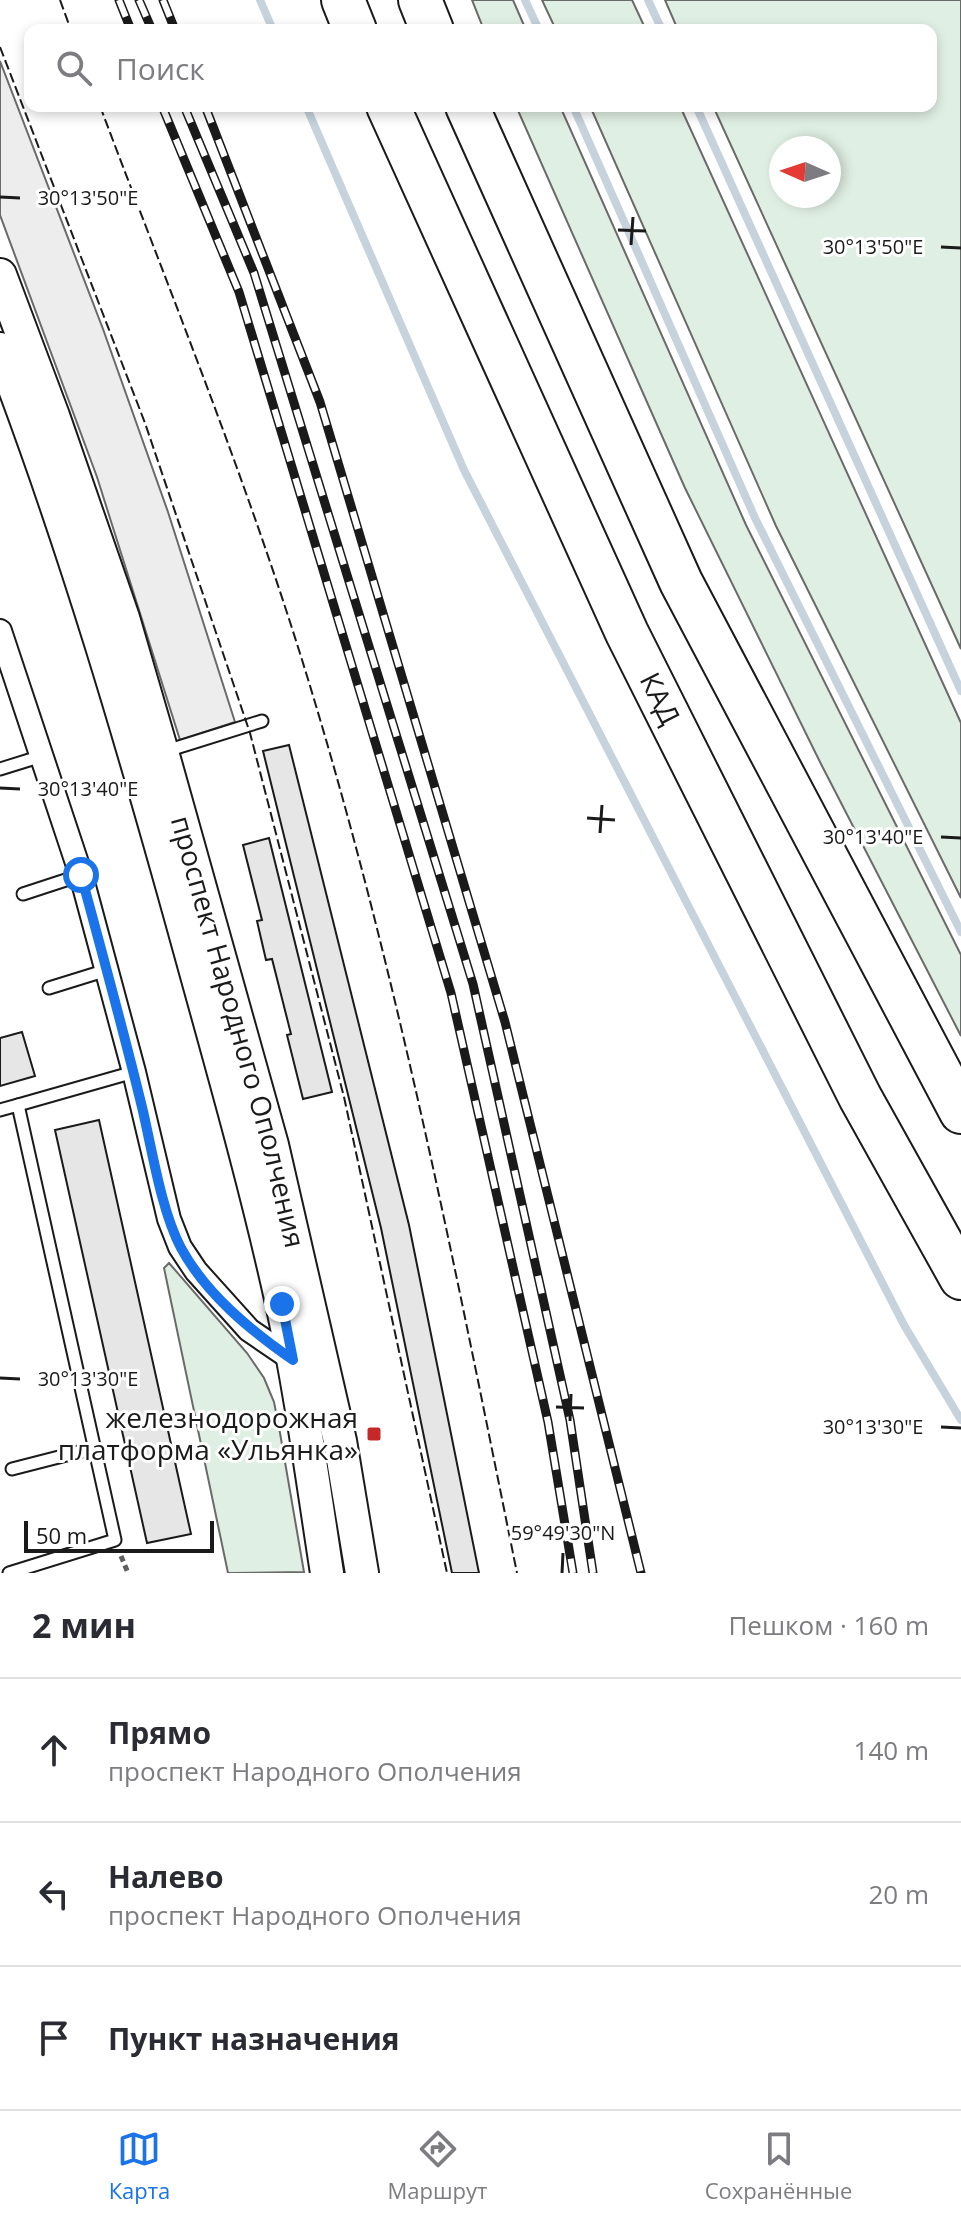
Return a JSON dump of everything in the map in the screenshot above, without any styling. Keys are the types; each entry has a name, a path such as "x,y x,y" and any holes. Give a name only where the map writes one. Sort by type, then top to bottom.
{"highway":[{"path":"343,0 353,24"},
{"path":"420,0 430,24"},
{"name":"КАД","path":"391,112 627,633 860,1097 961,1278"},
{"path":"470,112 681,582 961,1112"}],"main road":[{"name":"проспект Народного Ополчения","path":"0,275 118,603 272,1145 340,1441 362,1573"},
{"name":"проспект Народного Ополчения","path":"0,349 62,525 138,760 246,1153 293,1360 327,1573"}],"street":[{"path":"0,631 81,875 134,1072 169,1219 180,1247 196,1271 249,1330 293,1360"}],"lane":[{"path":"162,752 262,721"},
{"path":"0,769 42,756"},
{"path":"23,894 81,875"},
{"path":"49,988 107,970"},
{"path":"0,1110 134,1072"},
{"path":"9,1573 115,1540 18,1105"},
{"path":"12,1469 94,1448"}],"green space":[{"path":"472,0 513,0 523,24 482,24"},
{"path":"542,0 632,0 643,24 553,24"},
{"path":"665,0 961,0 961,649 716,112 937,112 937,24 675,24"},
{"path":"519,112 563,112 746,525 961,955 961,1036 820,762 685,488"},
{"path":"593,112 683,112 961,723 961,898 776,526"},
{"path":"169,1263 247,1353 264,1378 274,1402 304,1572 228,1573 164,1268"}],"shaded area":[{"path":"0,61 103,329 168,512 235,722 180,740 97,477 0,215"}],"building":[{"path":"289,745 409,1225 479,1573 452,1573 381,1228 263,751"},
{"path":"269,838 332,1092 303,1099 272,959 266,960 257,921 262,920 243,845"},
{"path":"22,1032 35,1076 0,1086 0,1038"},
{"path":"99,1120 191,1534 147,1543 55,1130"}],"waterway":[{"path":"260,0 270,24"},
{"path":"525,0 536,24"},
{"path":"648,0 659,24"},
{"path":"309,112 464,470 904,1325 961,1420"},
{"path":"576,112 755,518 961,932"},
{"path":"699,112 961,691"}],"railway":[{"path":"119,0 129,24"},
{"path":"139,0 149,24"},
{"path":"163,0 173,24"},
{"path":"164,112 239,292 451,993 548,1422 573,1573"},
{"path":"187,112 254,273 473,984 570,1420 593,1573"},
{"path":"207,112 320,402 505,1022 641,1573"}],"fence":[{"path":"60,0 69,24"},
{"path":"0,47 24,109"},
{"path":"25,112 145,423 250,733 344,1097 447,1573"},
{"path":"102,112 260,532 339,787 423,1122 517,1573"}],"place":[{"name":"железнодорожная платформа «Ульянка»","path":"374,1434"}],"route":[{"path":"81,875 134,1072 169,1219 180,1247 196,1271 249,1330 293,1360 282,1304"}]}
